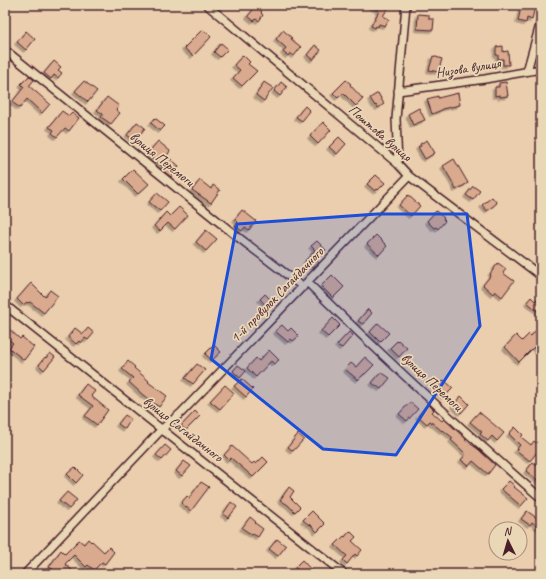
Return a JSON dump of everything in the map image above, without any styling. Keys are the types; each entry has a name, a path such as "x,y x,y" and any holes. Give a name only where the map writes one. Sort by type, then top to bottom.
{"street":[{"name":"Поштова вулиця","path":"207,5 398,164 409,176 541,276"},
{"path":"398,164 396,119 406,5"},
{"path":"527,71 541,21"},
{"name":"вулиця Перемоги","path":"5,50 234,234 305,285 348,322 494,458 541,498"},
{"name":"Низова вулиця","path":"398,91 485,80 541,69"},
{"name":"1-й провулок Сагайдачного","path":"25,574 162,429 181,413 409,176"},
{"name":"вулиця Сагайдачного","path":"5,305 344,574"}],"highlighted area":[{"path":"377,214 467,214 480,326 396,455 323,449 211,359 237,224"}],"building":[{"path":"370,5 390,5 383,16 389,19 385,26 379,24 378,27 376,26 375,28 371,26 379,11"},
{"path":"256,6 263,15 259,21 256,19 254,21 248,16"},
{"path":"521,7 534,10 532,20 527,18 526,23 518,21"},
{"path":"418,14 429,15 429,19 434,19 433,30 417,29"},
{"path":"203,29 211,37 193,56 184,48"},
{"path":"283,30 301,47 294,56 290,53 288,56 283,52 286,48 276,39"},
{"path":"26,31 35,39 26,50 17,42"},
{"path":"221,43 228,49 220,57 214,52"},
{"path":"315,45 321,50 313,60 307,55"},
{"path":"503,46 503,52 508,51 509,65 503,65 503,59 498,59 498,55 496,55 496,47"},
{"path":"243,55 250,62 248,64 257,71 242,86 233,78 240,70 234,65"},
{"path":"433,56 442,59 438,72 429,70"},
{"path":"54,61 61,67 58,70 62,73 58,78 54,75 51,79 44,73"},
{"path":"29,76 34,80 29,86 50,104 42,113 27,99 20,108 12,102 24,87 21,84"},
{"path":"346,80 363,99 356,106 343,93 338,98 333,93"},
{"path":"84,81 97,91 88,102 75,91"},
{"path":"264,82 273,88 264,101 256,95"},
{"path":"281,82 287,87 280,96 274,91"},
{"path":"506,82 508,96 495,96 495,87 499,87 499,83"},
{"path":"378,93 384,104 378,108 370,98"},
{"path":"458,93 460,105 442,109 432,114 427,99"},
{"path":"107,97 119,106 116,110 120,113 111,124 101,117 103,114 97,110"},
{"path":"305,106 310,111 302,121 296,117"},
{"path":"419,108 425,120 413,125 408,114"},
{"path":"62,111 69,116 72,113 79,118 69,131 65,128 57,137 52,133 54,130 49,127"},
{"path":"155,118 165,126 160,131 151,123"},
{"path":"137,122 145,128 135,141 127,135"},
{"path":"323,122 331,130 318,144 310,136"},
{"path":"339,137 346,144 337,154 329,147"},
{"path":"427,140 435,153 425,159 418,147"},
{"path":"158,141 170,151 167,156 179,166 171,177 161,169 163,167 147,154"},
{"path":"454,159 468,183 456,190 443,166"},
{"path":"133,169 149,184 138,194 123,179"},
{"path":"376,175 385,183 375,191 367,184"},
{"path":"200,180 211,189 213,185 220,190 211,203 192,190"},
{"path":"473,186 480,191 473,200 466,195"},
{"path":"157,193 168,202 160,211 149,202"},
{"path":"408,195 420,206 411,216 399,205"},
{"path":"492,197 497,203 487,211 482,205"},
{"path":"179,207 188,215 175,229 168,223 160,231 154,226 166,212 170,216"},
{"path":"242,210 256,221 249,230 245,227 242,231 235,226 238,222 235,219"},
{"path":"436,211 444,218 443,219 445,221 438,229 436,227 434,228 427,221"},
{"path":"206,230 217,239 206,251 196,242"},
{"path":"376,235 387,246 379,255 367,244"},
{"path":"317,241 326,250 316,260 319,263 313,268 305,261 315,250 311,246"},
{"path":"498,263 506,269 503,273 514,281 502,297 495,291 493,294 483,285"},
{"path":"332,275 344,287 333,298 321,286"},
{"path":"31,283 45,297 50,290 58,296 44,313 30,302 23,305 17,299"},
{"path":"265,294 274,303 268,308 260,299"},
{"path":"541,295 541,314 527,302 531,297 535,301"},
{"path":"368,309 372,313 363,324 358,321"},
{"path":"333,318 340,325 328,337 321,331"},
{"path":"378,323 389,333 380,342 370,332"},
{"path":"282,325 288,331 291,328 299,336 293,341 291,339 288,342 275,331"},
{"path":"8,328 20,339 22,337 34,347 24,360 9,348 13,343 5,336 5,331"},
{"path":"75,328 83,334 88,328 94,333 88,340 85,338 81,343 79,341 76,344 68,337"},
{"path":"537,329 541,333 541,349 538,352 534,347 519,362 505,347 516,335 522,341 529,334 531,336"},
{"path":"349,332 353,335 342,348 337,345"},
{"path":"398,340 407,348 399,357 390,348"},
{"path":"214,345 221,352 212,360 205,354"},
{"path":"269,350 279,360 274,364 271,361 256,377 247,368 256,358 259,361"},
{"path":"50,353 55,357 44,370 39,365"},
{"path":"365,357 374,365 358,380 345,369 351,363 356,367"},
{"path":"128,361 149,381 148,382 167,396 159,407 129,382 133,378 122,369"},
{"path":"197,364 205,370 193,384 185,378"},
{"path":"238,365 246,371 240,378 233,371"},
{"path":"381,372 390,378 381,389 372,383"},
{"path":"242,379 253,389 246,397 234,386"},
{"path":"444,380 453,388 444,397 435,389"},
{"path":"86,384 95,391 91,396 108,410 97,425 85,416 93,406 78,395"},
{"path":"225,385 234,393 220,409 210,401"},
{"path":"461,396 469,404 461,413 453,405"},
{"path":"410,402 418,409 407,421 399,414"},
{"path":"428,404 434,410 432,412 442,421 444,419 466,439 465,440 478,449 495,465 488,474 473,461 469,466 461,460 466,454 451,440 453,438 430,421 427,424 418,416"},
{"path":"195,411 200,416 186,430 181,426"},
{"path":"479,412 504,433 497,441 492,436 488,441 480,434 482,432 470,422"},
{"path":"125,415 131,419 125,429 118,424"},
{"path":"515,427 523,435 521,437 531,445 534,441 541,447 530,461 516,450 520,445 509,434"},
{"path":"298,434 304,439 293,451 288,447"},
{"path":"165,445 171,450 162,460 156,455"},
{"path":"232,446 252,464 254,462 256,464 263,457 268,462 253,477 231,458 229,460 224,455"},
{"path":"184,461 191,466 182,476 176,471"},
{"path":"533,462 541,468 541,483 526,471"},
{"path":"75,467 83,475 76,483 67,474"},
{"path":"509,481 528,498 521,506 501,489"},
{"path":"201,482 209,487 191,511 181,503 187,496 189,498"},
{"path":"289,487 294,491 290,497 300,507 295,512 280,500"},
{"path":"67,492 77,500 69,509 59,501"},
{"path":"231,502 237,507 228,518 223,514"},
{"path":"312,511 325,524 317,532 310,524 309,525 303,520"},
{"path":"527,511 541,521 541,529 532,522 530,525 528,521 521,519"},
{"path":"250,517 263,529 258,537 242,528"},
{"path":"350,531 356,537 352,541 362,550 357,556 355,554 347,564 343,560 347,556 335,545"},
{"path":"88,539 104,552 109,547 114,552 105,564 102,562 94,570 88,565 86,567 74,555 65,564 73,571 70,574 60,574 49,567 61,550 65,554 79,540 84,544"},
{"path":"277,539 286,546 278,556 269,549"},
{"path":"302,560 315,574 302,574 295,567"}]}
